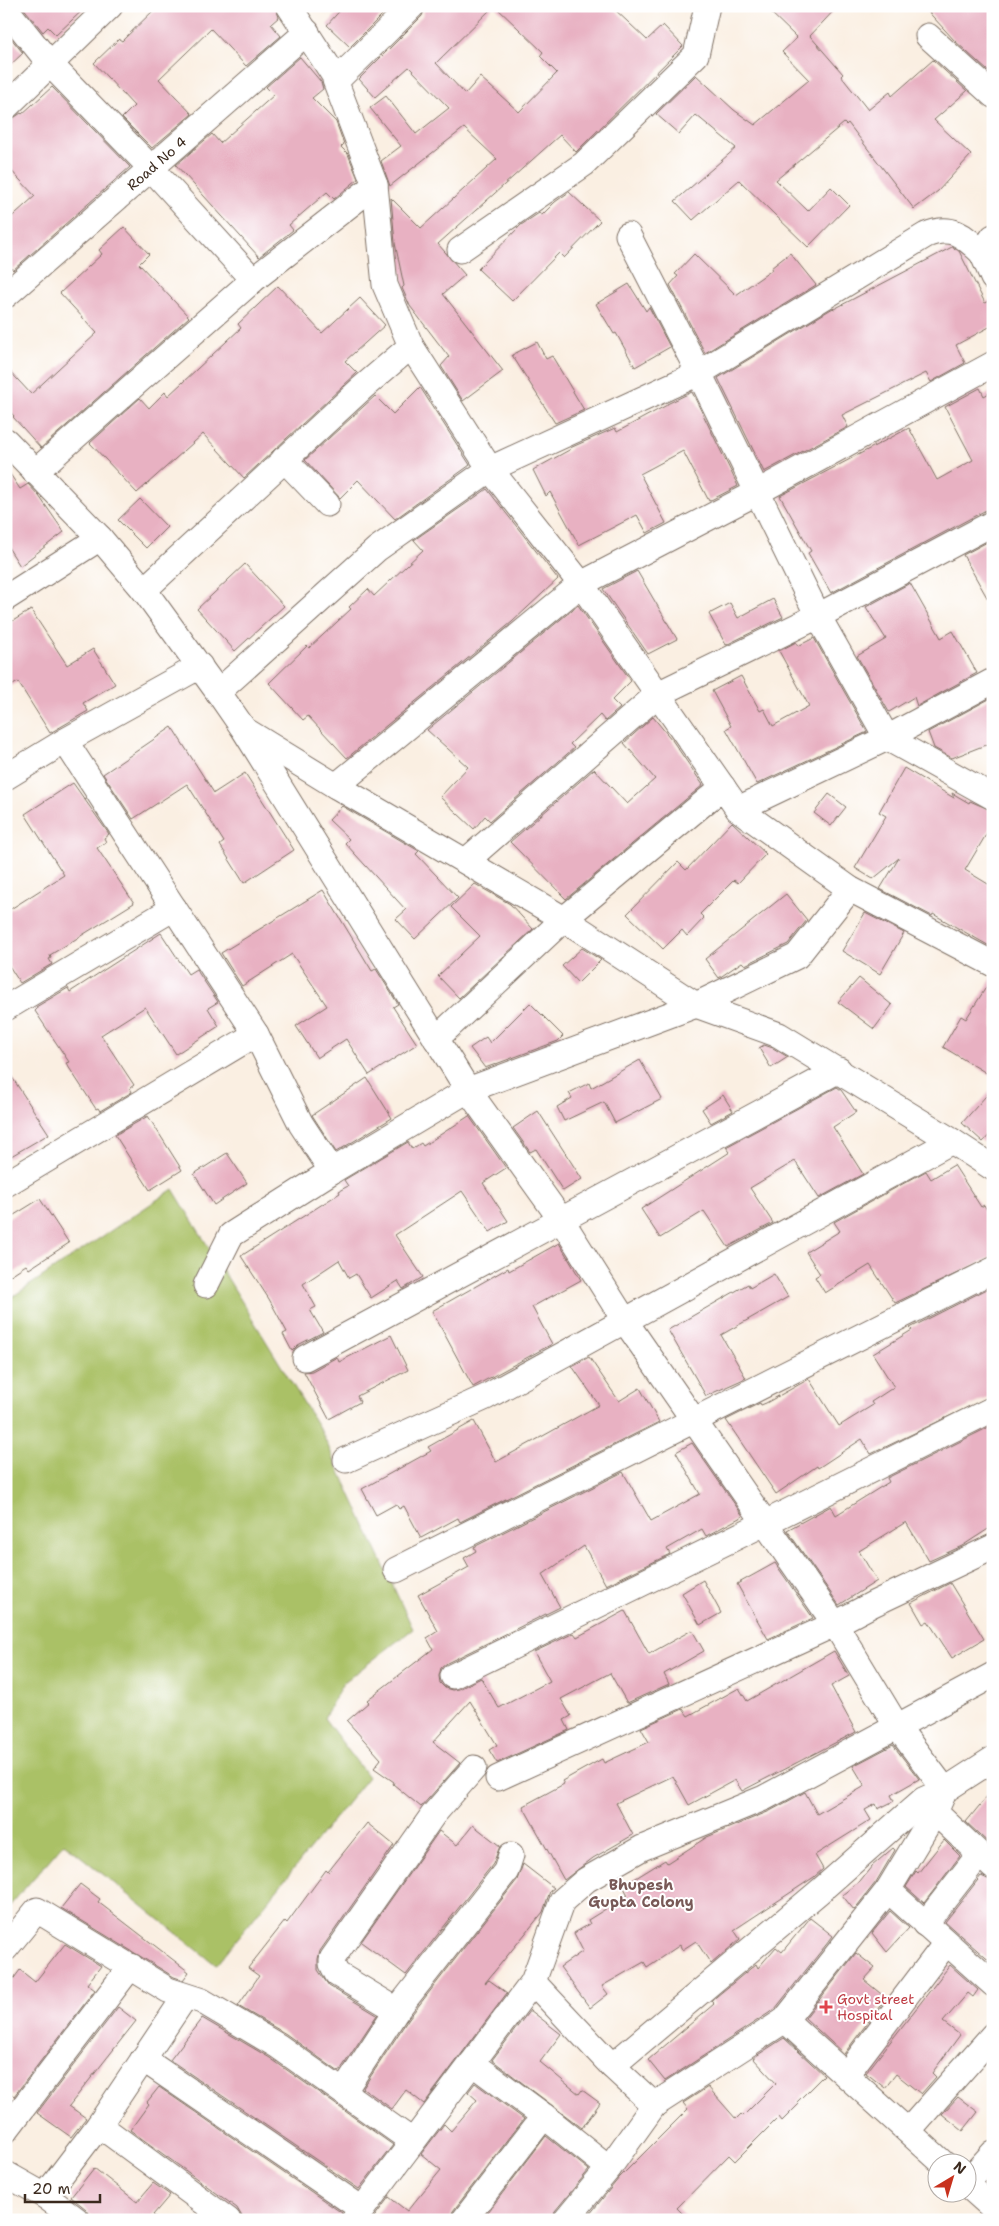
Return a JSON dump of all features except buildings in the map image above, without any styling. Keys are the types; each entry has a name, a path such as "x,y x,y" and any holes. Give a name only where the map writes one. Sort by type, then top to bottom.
{"street":[{"path":"6,107 110,6"},
{"path":"289,6 337,80"},
{"path":"412,6 335,80 375,185 385,285 411,346 490,469 581,584 738,809 850,889 993,964"},
{"path":"460,250 584,164 696,55 707,6"},
{"path":"6,9 50,64 151,168 253,280"},
{"name":"Road No 4","path":"6,295 307,32"},
{"path":"928,36 993,95"},
{"path":"35,472 253,280 375,185"},
{"path":"218,692 378,549 490,469 699,373 926,235 939,230 962,234 987,245 993,278"},
{"path":"628,235 699,373 756,493 818,616 887,738 993,797"},
{"path":"144,590 284,459 411,346"},
{"path":"336,786 581,584 756,493 993,364"},
{"path":"6,441 100,538 144,590 243,728 468,1090 562,1221 625,1321 835,1624 940,1801 986,1861 925,1924"},
{"path":"284,459 326,504"},
{"path":"466,861 658,694 818,616 993,523"},
{"path":"6,598 100,538"},
{"path":"6,777 65,741 200,666"},
{"path":"738,809 887,738 993,681"},
{"path":"243,728 336,786 564,920 696,1005 779,1035 839,1070 993,1168"},
{"path":"65,741 256,1034 302,1124 332,1170"},
{"path":"436,1039 564,920 723,787"},
{"path":"206,1285 231,1235 332,1170 468,1090 696,1005 797,956 850,889"},
{"path":"6,1008 174,908"},
{"path":"6,1184 256,1034"},
{"path":"305,1358 839,1070"},
{"path":"346,1460 486,1397 952,1141"},
{"path":"396,1570 993,1270"},
{"path":"453,1676 993,1409"},
{"path":"498,1778 835,1624 993,1547"},
{"path":"143,2059 358,2214 533,1982 562,1901 586,1880 642,1848 764,1798 896,1725 993,1675"},
{"path":"566,2220 609,2168 654,2105 786,2020 888,1890 940,1801 993,1759"},
{"path":"396,2010 337,1974 332,1964 332,1959 433,1815 474,1768"},
{"path":"612,2066 820,1891 923,1800 940,1801"},
{"path":"344,2091 396,2010 506,1871 512,1855"},
{"path":"888,1890 993,1984"},
{"path":"6,1948 37,1910 168,1990 202,2001 278,2046 412,2140"},
{"path":"846,2075 946,1942"},
{"path":"6,2130 131,1966"},
{"path":"533,1982 612,2066 654,2105"},
{"path":"45,2196 99,2125 185,1996"},
{"path":"786,2020 933,2154"},
{"path":"908,2131 993,2035"},
{"path":"472,2064 544,2116 609,2168"},
{"path":"464,2220 544,2116"},
{"path":"99,2125 228,2220"},
{"path":"976,2172 993,2153"},
{"path":"9,2183 45,2196 77,2220"},
{"path":"976,2192 993,2208"}],"green space":[{"path":"173,1189 321,1431 413,1629 343,1683 324,1718 368,1777 216,1965 64,1843 6,1910 6,1301"}],"place":[{"name":"Govt street Hospital","path":"826,2007"}],"district":[{"name":"Bhupesh Gupta Colony","path":"641,1894"}]}
